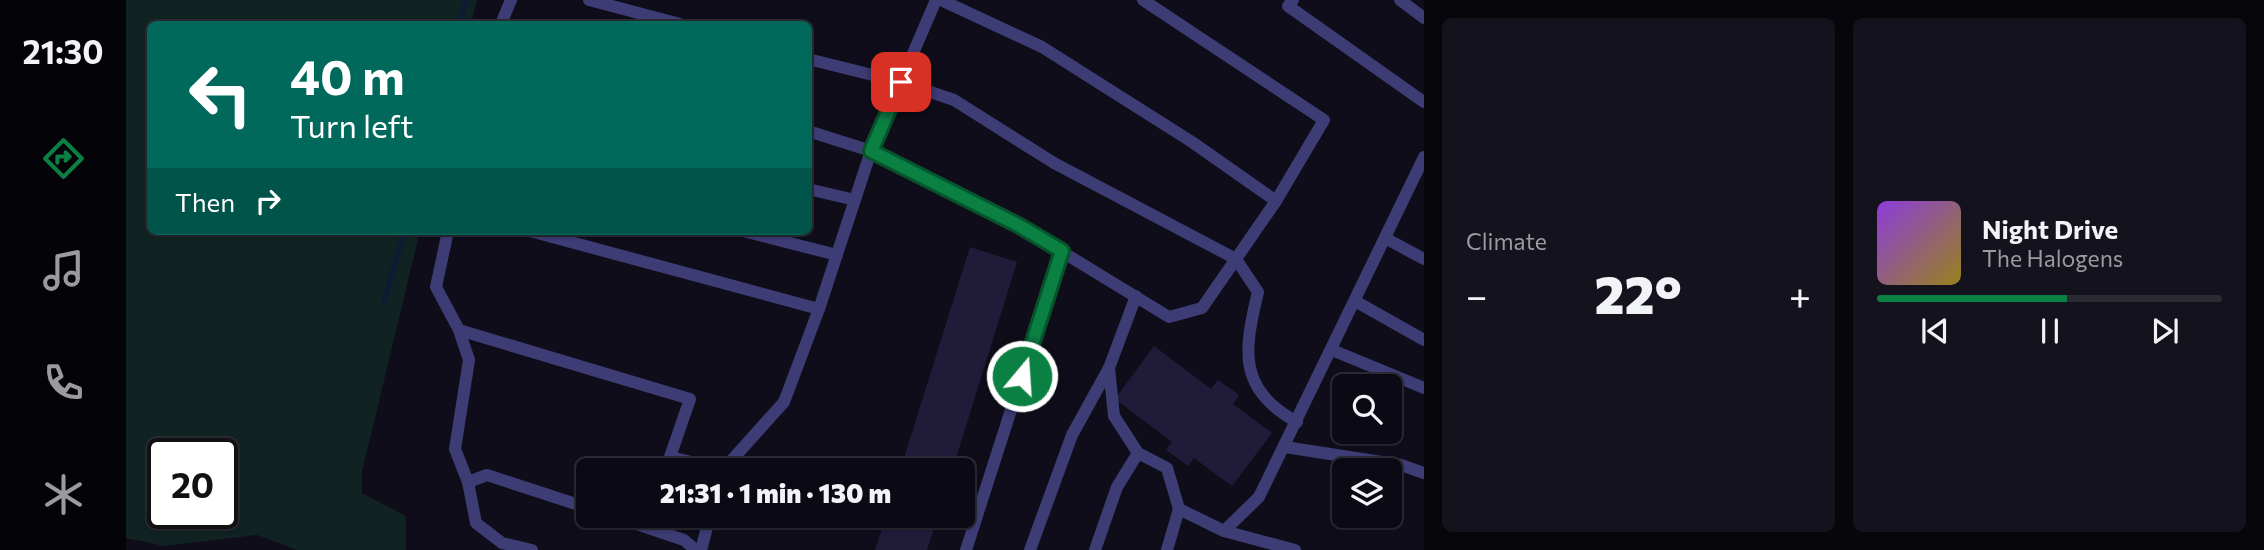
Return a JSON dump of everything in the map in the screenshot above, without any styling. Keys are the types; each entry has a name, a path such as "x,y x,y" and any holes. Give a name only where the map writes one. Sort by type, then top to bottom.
{"lane":[{"path":"502,21 512,0"},
{"path":"589,0 669,21"},
{"path":"733,458 784,402 819,309 871,151 939,0 1042,47 1192,142 1276,201"},
{"path":"812,132 871,151 1018,225 1169,317 1202,308 1276,201 1324,120 1143,0"},
{"path":"1293,0 1288,6 1424,102"},
{"path":"1400,0 1424,18"},
{"path":"812,60 901,82 954,100 1054,163 1236,259 1258,292 1247,338 1250,376 1279,412 1297,422"},
{"path":"1224,531 1259,497 1424,157"},
{"path":"812,190 855,200"},
{"path":"447,235 436,287 459,330 469,360 455,449 468,481 476,523 502,543 532,550"},
{"path":"545,235 819,309"},
{"path":"758,235 836,255"},
{"path":"1385,238 1424,259"},
{"path":"966,550 1062,251"},
{"path":"1030,550 1072,435 1109,368 1136,296"},
{"path":"1355,301 1424,340"},
{"path":"459,330 690,399 670,457 674,458"},
{"path":"1332,350 1424,388"},
{"path":"1109,368 1114,416 1138,453 1167,468 1179,509 1167,550"},
{"path":"1285,447 1401,466 1424,473"},
{"path":"1095,550 1117,487 1138,453"},
{"path":"468,481 487,475 576,504"},
{"path":"1179,509 1224,531 1295,550"},
{"path":"648,528 684,540 698,550 705,528"}],"green space":[{"path":"126,0 477,0 472,21 147,21 147,235 419,235 362,472 362,493 406,516 406,550 297,550 257,535 164,546 126,538"}],"building":[{"path":"970,247 1017,262 956,458 904,458"},
{"path":"1154,346 1211,389 1218,380 1239,395 1233,404 1272,433 1232,486 1194,458 1188,466 1166,450 1172,442 1115,399"},
{"path":"882,528 934,528 927,550 875,550"}],"waterway":[{"path":"460,21 466,0"},
{"path":"384,302 403,235"}],"route":[{"path":"901,82 871,151 1018,225 1062,251 1022,376"}]}
